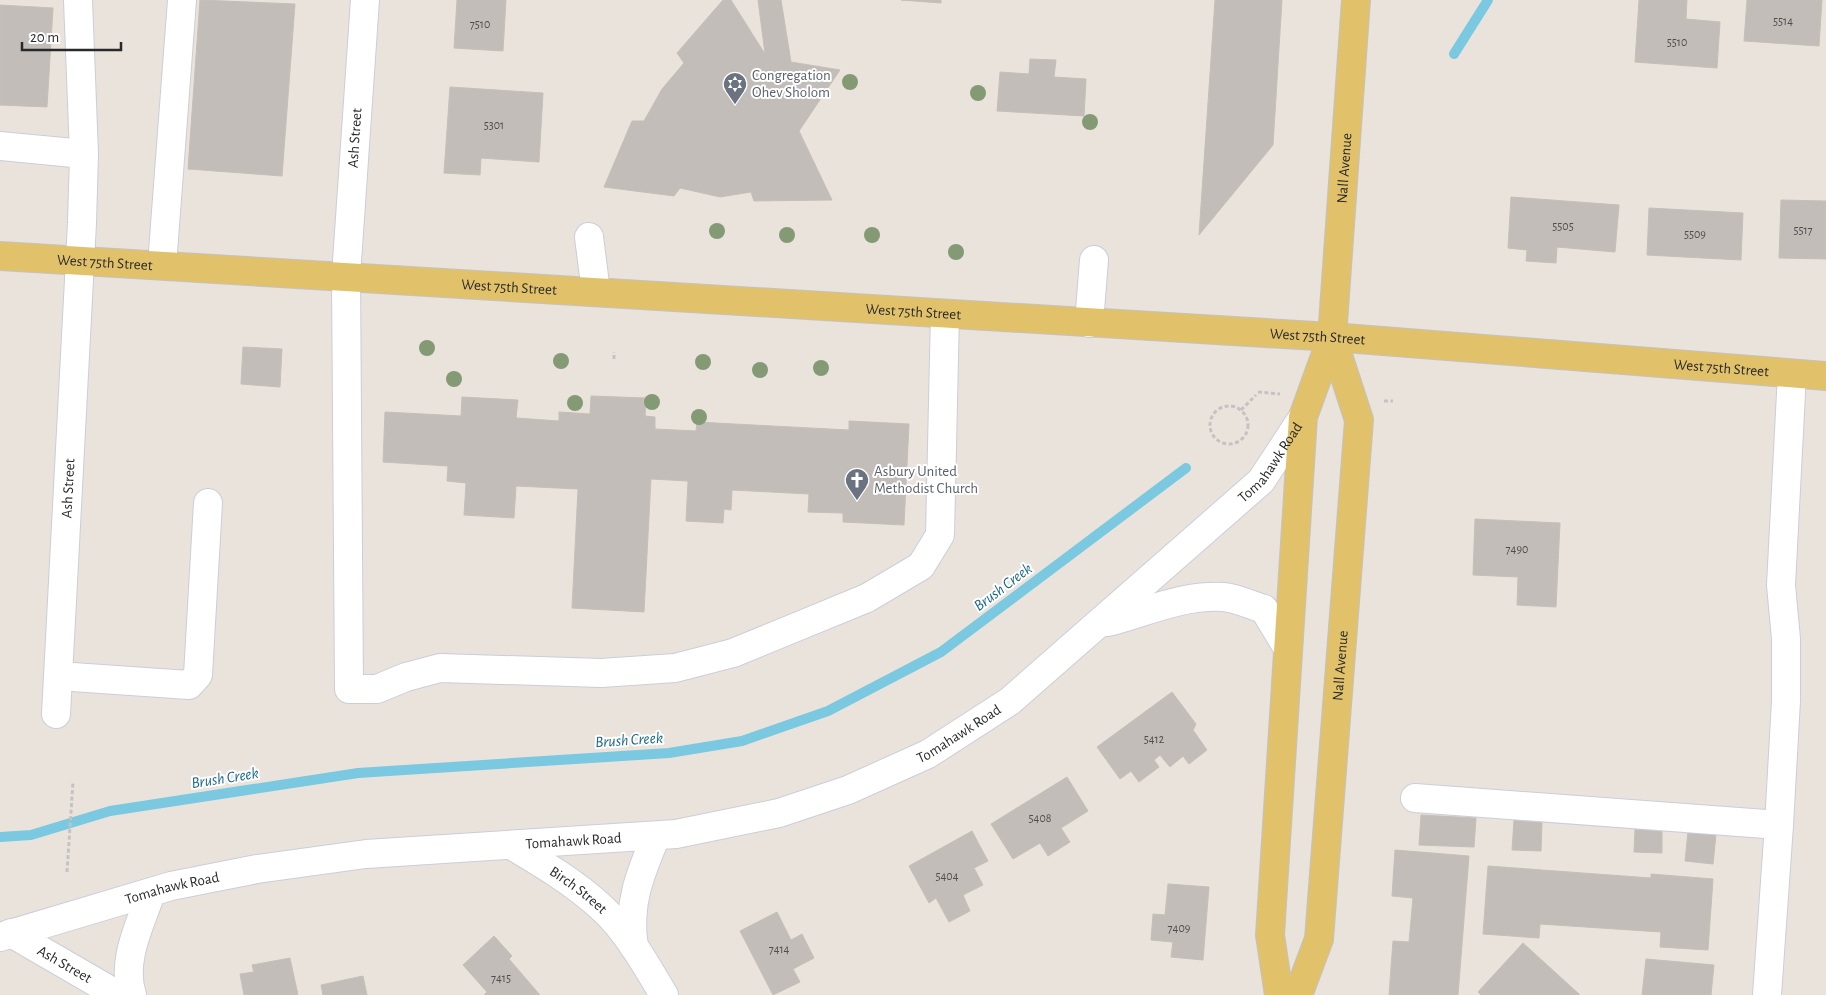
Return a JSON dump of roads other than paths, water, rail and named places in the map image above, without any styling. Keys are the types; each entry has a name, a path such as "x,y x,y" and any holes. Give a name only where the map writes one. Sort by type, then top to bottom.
{"main road":[{"name":"Nall Avenue","path":"1279,995 1270,935 1303,418 1332,337 1356,0"},
{"name":"West 75th Street","path":"0,256 1332,337 1826,376"},
{"name":"Nall Avenue","path":"1298,995 1319,939 1359,420 1332,337"}],"street":[{"name":"Ash Street","path":"56,714 84,154 78,0"},
{"path":"162,266 182,0"},
{"name":"Ash Street","path":"365,0 346,276 349,689 377,689 406,677 440,668 601,673 675,668 733,653 867,598 921,566 940,535 945,314"},
{"path":"0,146 84,154"},
{"path":"588,237 596,292"},
{"path":"1089,323 1094,260"},
{"path":"1767,995 1786,701 1786,639 1781,585 1792,374"},
{"name":"Tomahawk Road","path":"5,935 171,886 257,870 366,854 676,834 788,810 848,790 928,754 1010,701 1261,481 1303,418"},
{"path":"58,676 188,684 198,675 208,503"},
{"name":"Tomahawk Road","path":"1099,624 1133,615 1160,605 1192,599 1224,597 1264,609 1288,648"},
{"path":"1414,798 1779,825"},
{"name":"Birch Street","path":"634,947 630,924 633,904 641,873 656,836"},
{"name":"Birch Street","path":"511,845 575,885 604,910 634,947 664,995"},
{"path":"132,995 128,983 129,960 151,893"},
{"name":"Ash Street","path":"5,935 118,995"}],"waterway":[{"name":"Brush Creek","path":"1454,54 1488,0"},
{"name":"Brush Creek","path":"0,837 31,835 110,811 358,773 669,753 742,741 828,711 941,652 1186,468"}],"place":[{"name":"Congregation Ohev Sholom","path":"735,105"},
{"name":"Asbury United Methodist Church","path":"857,501"}]}
